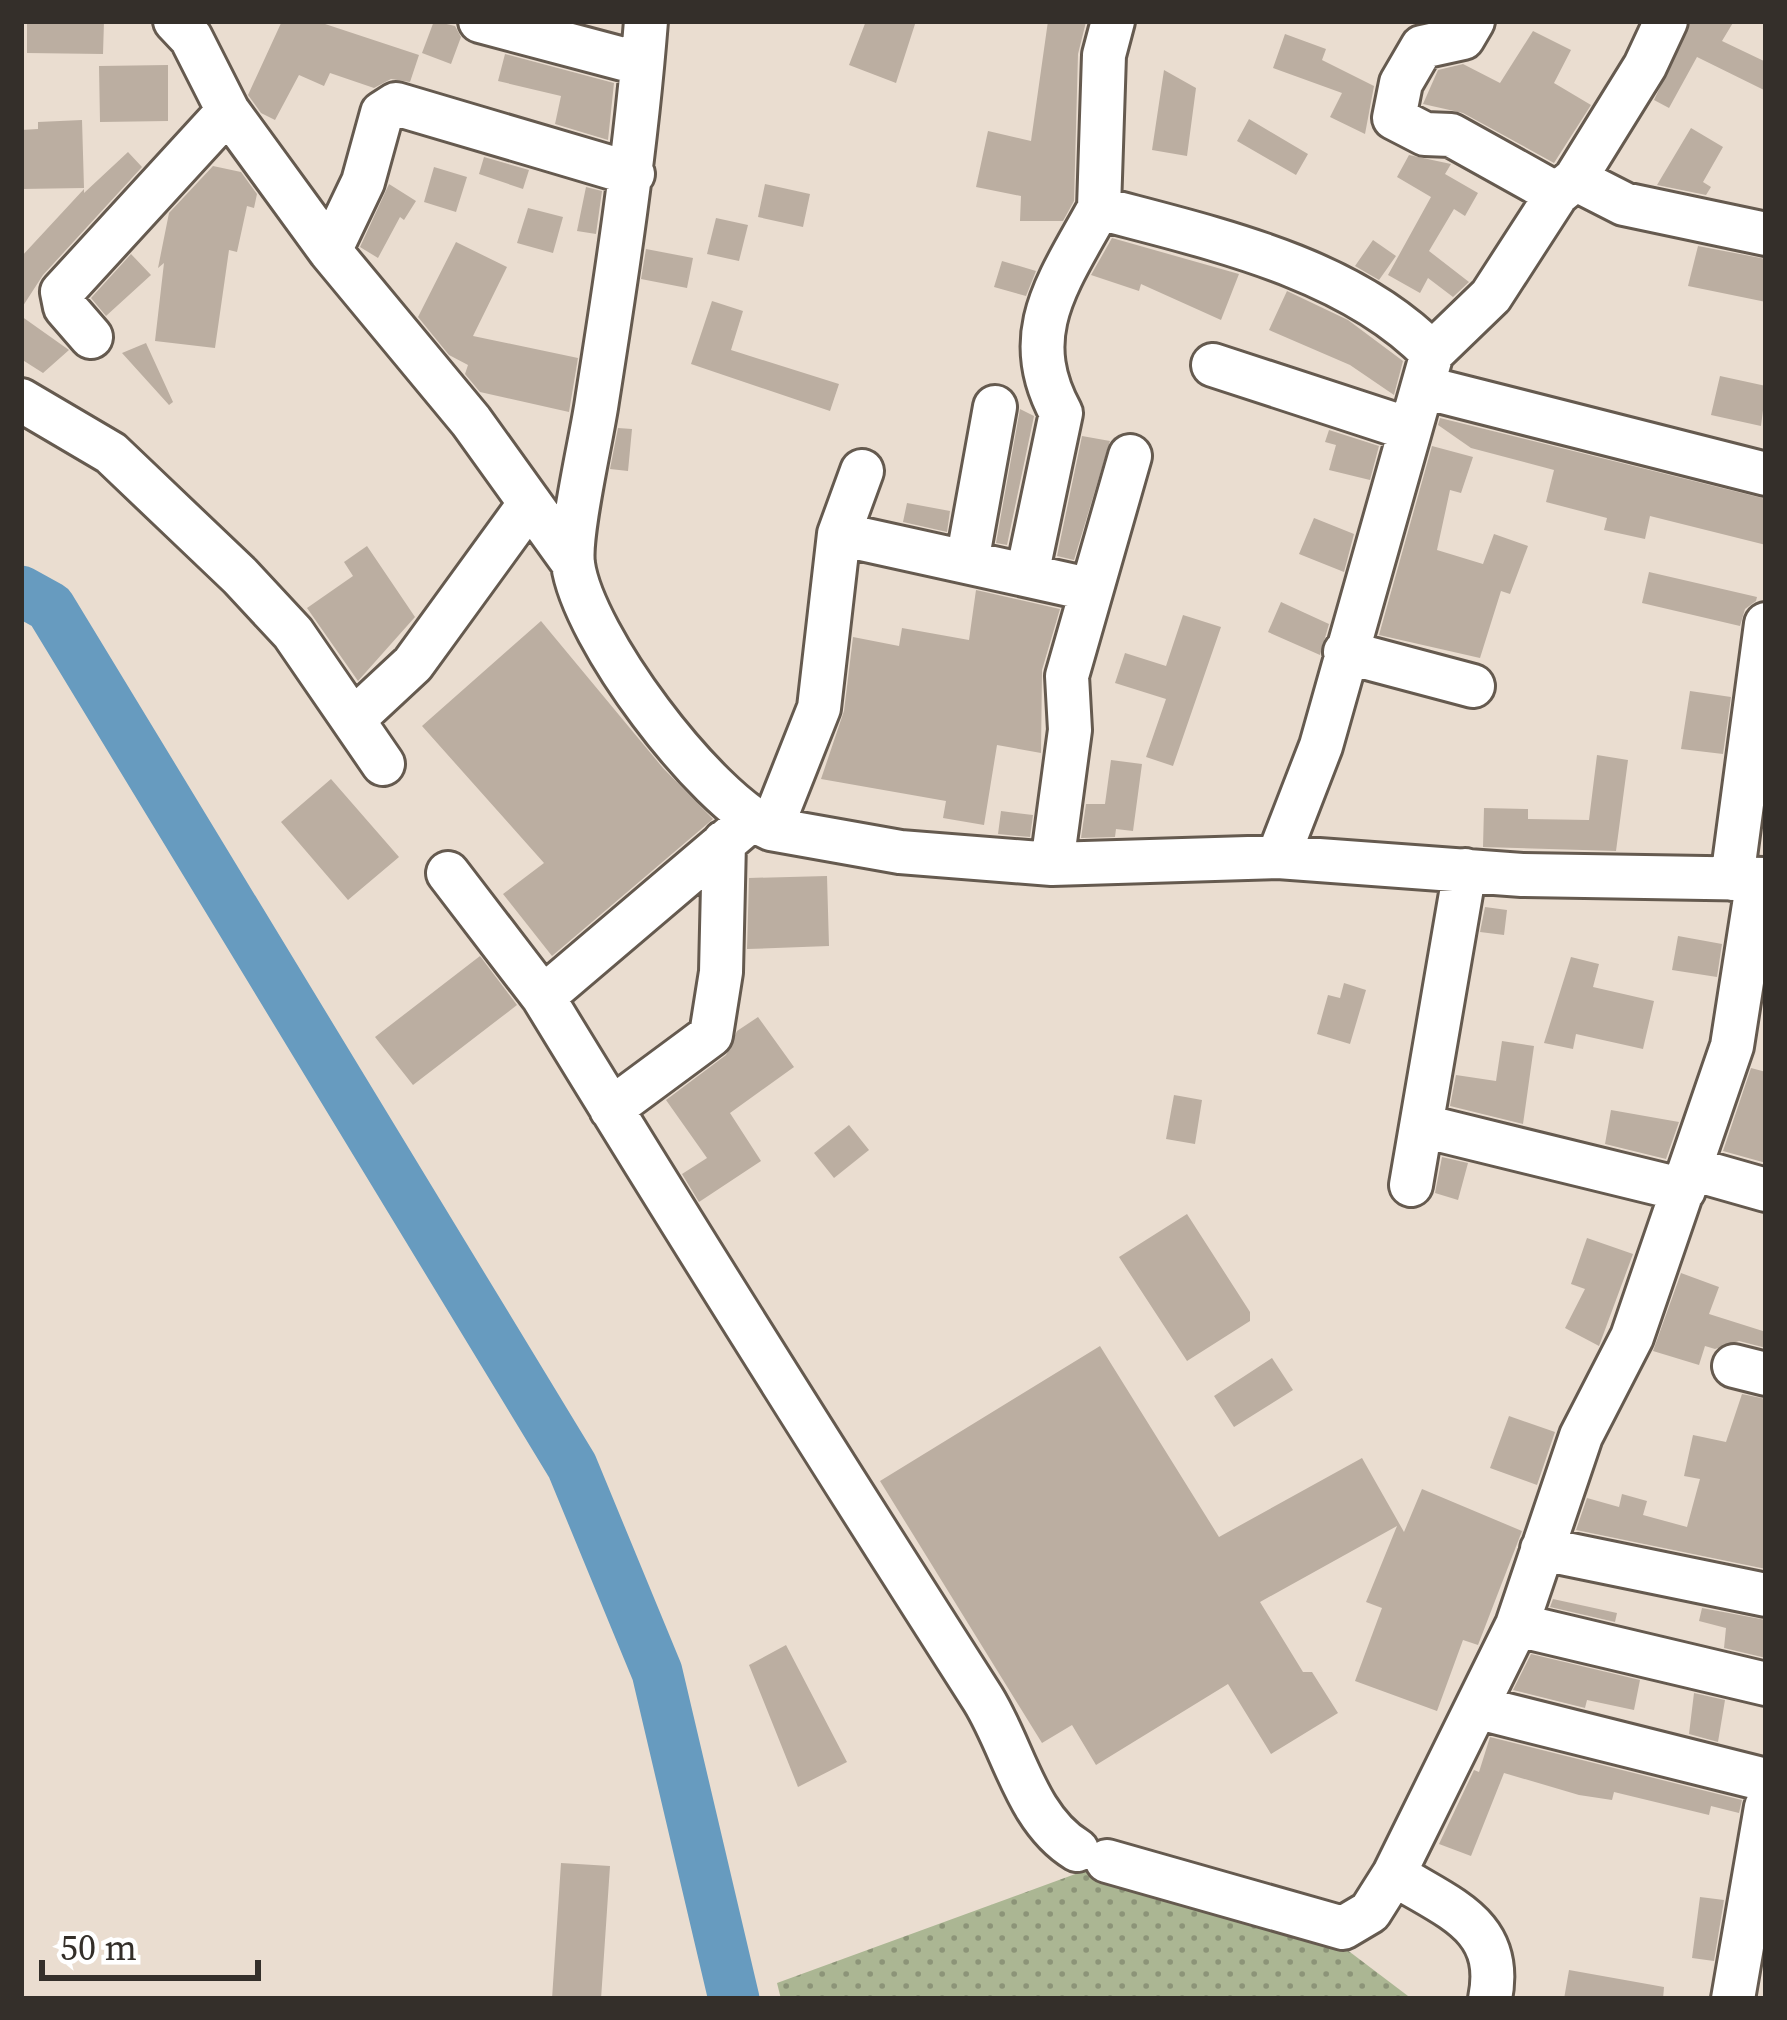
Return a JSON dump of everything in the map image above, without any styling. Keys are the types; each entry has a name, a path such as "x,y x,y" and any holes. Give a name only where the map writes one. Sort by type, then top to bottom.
{"street":[{"path":"480,21 642,64"},
{"path":"573,563 633,174 646,21"},
{"path":"1027,575 1061,413 1043,380 1040,341 1048,301 1099,208 1110,21"},
{"path":"1473,21 1462,38 1422,47 1401,82 1394,118 1425,134 1451,135 1566,187 1766,234"},
{"path":"1278,856 1321,746 1428,370 1491,296 1566,187 1645,66 1666,21"},
{"path":"176,22 191,38 228,111 330,251 471,421 573,563 605,650 749,830 899,852 1052,864 1278,856 1465,870 1752,879"},
{"path":"330,251 363,182 382,113 396,104 633,174"},
{"path":"91,337 65,307 62,292 228,111"},
{"path":"1099,208 1294,268 1397,318 1428,370 1766,472"},
{"path":"1214,365 1409,429"},
{"path":"21,400 111,453 240,576 293,633 383,764"},
{"path":"967,562 995,407"},
{"path":"1052,864 1070,730 1064,696 1088,589 1130,456"},
{"path":"611,1109 711,1035 749,830 819,708 832,632 839,534 862,471"},
{"path":"355,718 413,664 530,503"},
{"path":"839,534 1088,589"},
{"path":"448,873 543,998 997,1722 1051,1834 1092,1855 1343,1928 1370,1912 1394,1874 1480,1708 1517,1625 1582,1436 1632,1337 1688,1180 1749,1050 1752,879 1766,624"},
{"path":"1345,652 1473,686"},
{"path":"543,998 749,830"},
{"path":"1411,1185 1465,870"},
{"path":"1423,1126 1688,1180 1766,1190"},
{"path":"1542,1549 1766,1595"},
{"path":"1517,1625 1766,1684"},
{"path":"1480,1708 1766,1780"},
{"path":"1733,1999 1766,1807"},
{"path":"1394,1874 1473,1922 1491,1952 1490,1999"}],"green space":[{"path":"1089,1869 1338,1943 1412,1999 781,1999 777,1983"}],"building":[{"path":"27,21 104,21 103,54 27,53"},
{"path":"282,21 316,21 419,55 410,82 391,79 374,88 330,73 324,86 299,75 275,120 261,113 248,95"},
{"path":"434,21 455,26 461,37 451,64 422,53"},
{"path":"866,21 916,21 896,83 849,65"},
{"path":"1048,21 1086,22 1078,54 1074,201 1063,221 1020,221 1021,196 976,187 988,131 1031,141"},
{"path":"1691,21 1734,21 1722,41 1766,62 1766,91 1697,57 1669,108 1654,100"},
{"path":"1533,31 1571,50 1554,83 1591,105 1554,163 1463,113 1423,104 1438,70 1463,64 1500,83"},
{"path":"1285,34 1326,49 1322,60 1374,86 1365,134 1330,117 1342,93 1273,68"},
{"path":"505,54 614,83 608,140 555,124 561,96 498,81"},
{"path":"168,65 168,121 100,122 99,66"},
{"path":"1164,70 1196,88 1187,156 1152,150"},
{"path":"1249,119 1308,154 1296,175 1237,141"},
{"path":"82,120 84,188 21,189 21,130 38,129 38,122"},
{"path":"1691,128 1723,147 1703,182 1711,187 1706,195 1657,185"},
{"path":"128,152 142,167 43,275 21,309 21,257 84,189 84,193"},
{"path":"1409,155 1451,164 1445,174 1478,193 1465,216 1454,209 1429,251 1469,282 1453,297 1428,278 1420,293 1388,275 1431,197 1397,177"},
{"path":"484,157 529,170 523,189 479,174"},
{"path":"213,166 241,172 257,194 254,208 247,206 237,252 229,250 215,348 155,341 164,263 158,268 169,213"},
{"path":"434,167 467,177 456,212 424,202"},
{"path":"389,184 416,201 404,220 400,217 378,258 360,247"},
{"path":"765,184 810,194 803,227 758,217"},
{"path":"586,187 602,191 596,234 577,231"},
{"path":"528,208 563,217 553,253 517,243"},
{"path":"716,218 748,225 739,261 707,254"},
{"path":"1112,238 1239,274 1221,320 1141,284 1139,291 1091,275"},
{"path":"1373,240 1396,256 1379,280 1355,266"},
{"path":"456,242 507,267 473,336 578,358 569,412 480,392 465,374 468,365 449,355 418,317"},
{"path":"1698,246 1766,259 1766,302 1688,286"},
{"path":"646,249 693,258 687,288 641,279"},
{"path":"131,254 151,275 106,316 91,298"},
{"path":"1002,261 1036,271 1026,296 994,287"},
{"path":"1287,291 1348,320 1403,361 1394,395 1350,365 1269,330"},
{"path":"712,301 743,311 731,350 839,384 830,411 691,364"},
{"path":"21,316 69,350 43,373 21,359"},
{"path":"146,343 173,402 169,405 122,353"},
{"path":"1720,376 1766,386 1761,426 1711,415"},
{"path":"1020,409 1034,416 1007,545 996,543"},
{"path":"1440,418 1766,499 1766,545 1650,516 1645,539 1604,530 1607,518 1546,502 1554,470 1471,448 1438,425"},
{"path":"618,428 632,429 628,471 610,469"},
{"path":"1329,430 1379,446 1370,480 1329,470 1336,445 1325,442"},
{"path":"1082,436 1110,441 1074,560 1057,556"},
{"path":"1432,446 1473,457 1461,493 1450,490 1437,550 1483,564 1494,534 1528,546 1510,594 1501,591 1480,658 1379,635"},
{"path":"907,503 950,511 947,532 903,522"},
{"path":"1314,518 1354,534 1344,572 1299,554"},
{"path":"367,546 415,617 358,681 307,608 353,576 344,562"},
{"path":"1649,572 1757,597 1756,601 1745,609 1740,626 1642,603"},
{"path":"976,590 1060,609 1042,670 1041,753 997,745 984,825 943,818 946,801 821,779 844,711 853,637 899,646 902,628 969,640"},
{"path":"1281,602 1329,624 1320,655 1268,632"},
{"path":"1183,615 1221,627 1173,766 1146,757 1166,699 1115,683 1125,653 1166,666"},
{"path":"541,621 663,768 713,819 552,956 503,894 544,863 422,726"},
{"path":"1690,691 1731,697 1723,754 1681,749"},
{"path":"1597,755 1628,760 1616,851 1483,847 1484,808 1528,809 1528,819 1589,820"},
{"path":"1111,760 1142,764 1133,831 1116,829 1115,837 1081,838 1086,804 1105,804"},
{"path":"331,779 399,857 348,900 281,822"},
{"path":"1001,811 1033,815 1030,837 998,834"},
{"path":"827,876 829,946 747,949 749,878"},
{"path":"1485,907 1507,910 1504,935 1480,932"},
{"path":"1678,936 1722,944 1717,977 1672,970"},
{"path":"480,956 517,1005 413,1085 375,1037"},
{"path":"1571,957 1599,964 1593,987 1654,1001 1643,1049 1576,1034 1573,1049 1544,1043"},
{"path":"1344,983 1366,990 1350,1044 1317,1034 1328,995 1340,998"},
{"path":"758,1017 794,1067 730,1113 761,1161 699,1202 682,1174 707,1158 666,1100 726,1055 737,1031"},
{"path":"1502,1041 1534,1046 1523,1124 1450,1106 1456,1075 1496,1081"},
{"path":"1751,1068 1766,1072 1766,1163 1723,1151"},
{"path":"1174,1095 1202,1100 1195,1144 1166,1139"},
{"path":"1611,1110 1679,1122 1666,1159 1605,1144"},
{"path":"849,1125 869,1150 834,1178 814,1153"},
{"path":"1442,1157 1468,1163 1458,1200 1435,1193"},
{"path":"1187,1214 1250,1312 1250,1321 1187,1361 1119,1257"},
{"path":"1587,1238 1633,1254 1599,1346 1565,1328 1585,1289 1571,1284"},
{"path":"1681,1273 1719,1287 1709,1314 1766,1332 1766,1348 1739,1341 1715,1349 1705,1346 1699,1365 1653,1351"},
{"path":"1100,1346 1219,1537 1362,1458 1404,1532 1422,1489 1522,1531 1478,1645 1463,1640 1437,1711 1355,1681 1382,1608 1366,1602 1397,1526 1260,1602 1303,1672 1312,1672 1338,1713 1271,1754 1228,1684 1096,1765 1072,1725 1042,1743 880,1481"},
{"path":"1272,1358 1293,1390 1234,1427 1214,1396"},
{"path":"1742,1394 1766,1399 1766,1569 1576,1530 1587,1498 1619,1507 1622,1494 1647,1501 1643,1515 1687,1527 1700,1479 1684,1476 1693,1435 1726,1442"},
{"path":"1509,1416 1555,1432 1537,1485 1490,1468"},
{"path":"1553,1599 1617,1613 1615,1622 1550,1607"},
{"path":"1702,1608 1766,1620 1766,1658 1724,1648 1726,1628 1699,1621"},
{"path":"786,1645 847,1762 798,1787 749,1665"},
{"path":"1531,1654 1640,1680 1634,1710 1587,1700 1585,1708 1513,1690"},
{"path":"1694,1693 1725,1700 1718,1742 1689,1734"},
{"path":"1490,1737 1742,1800 1739,1813 1711,1806 1709,1815 1614,1792 1612,1800 1579,1795 1504,1773 1471,1856 1439,1844 1474,1770 1479,1772"},
{"path":"561,1863 610,1866 601,1999 552,1999"},
{"path":"1700,1897 1724,1900 1714,1961 1692,1958"},
{"path":"1569,1970 1664,1987 1663,1999 1564,1999"}],"waterway":[{"path":"21,591 50,607 572,1466 657,1672 734,1999"}]}
